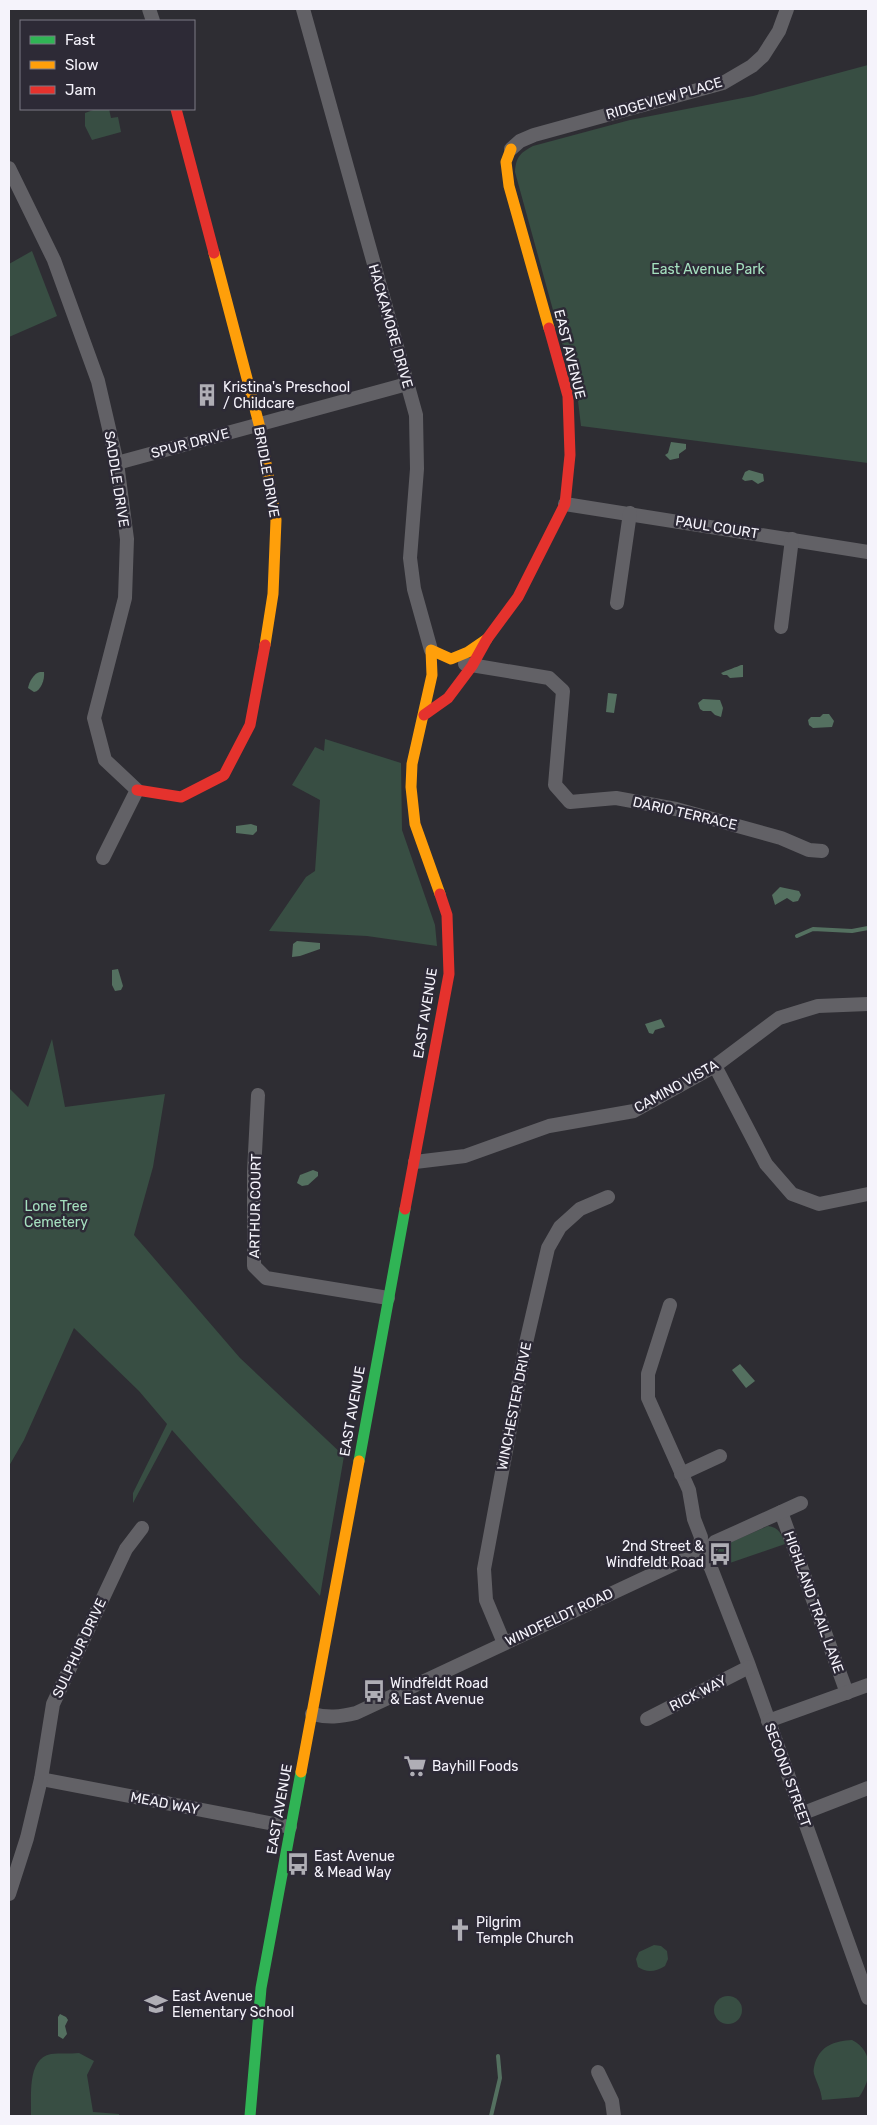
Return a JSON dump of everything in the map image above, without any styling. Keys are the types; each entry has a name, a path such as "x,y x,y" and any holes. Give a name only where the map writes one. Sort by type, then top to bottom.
{"street":[{"name":"HACKAMORE DRIVE","path":"303,9 416,415 417,451 410,558 414,589 431,650"},
{"name":"RIDGEVIEW PLACE","path":"510,149 520,141 534,135 723,83 752,66 763,56 779,31 786,9"},
{"name":"BRIDLE DRIVE","path":"137,790 181,797 224,775 250,725 263,662 273,594 276,520 259,424 176,110"},
{"name":"EAST AVENUE","path":"424,715 448,698 472,666 487,639 518,597 565,504 570,455 568,396 509,186 506,162 510,149"},
{"name":"SADDLE DRIVE","path":"9,168 54,260 98,381 117,463 127,540 124,598 94,718 105,760 137,790"},
{"name":"SPUR DRIVE","path":"117,463 407,384"},
{"name":"PAUL COURT","path":"565,504 868,552"},
{"path":"617,603 630,513"},
{"path":"781,627 792,539"},
{"name":"EAST AVENUE","path":"451,659 468,652 487,639"},
{"name":"EAST AVENUE","path":"250,2116 261,1988 449,974 446,915 439,889 422,849 412,806 412,764 432,675 431,650"},
{"path":"431,650 451,659"},
{"name":"DARIO TERRACE","path":"451,659 472,666 550,678 563,691 555,786 570,802 616,798 676,809 781,838 809,850 822,850"},
{"path":"103,858 137,790"},
{"name":"CAMINO VISTA","path":"414,1162 465,1156 549,1126 634,1111 715,1066 779,1018 818,1006 868,1004"},
{"path":"715,1066 766,1164 792,1194 818,1204 868,1194"},
{"name":"ARTHUR COURT","path":"258,1095 254,1172 254,1266 266,1278 388,1298"},
{"name":"WINCHESTER DRIVE","path":"504,1643 486,1600 484,1569 523,1358 548,1248 560,1227 580,1209 608,1197"},
{"path":"670,1305 648,1374 648,1398 689,1490 694,1519 701,1537 699,1558"},
{"path":"681,1474 720,1456"},
{"path":"699,1558 714,1542 801,1503"},
{"name":"HIGHLAND TRAIL LANE","path":"781,1512 847,1693"},
{"name":"SULPHUR DRIVE","path":"9,1894 27,1838 40,1779 53,1704 126,1549 142,1528"},
{"name":"WINDFELDT ROAD","path":"312,1714 341,1717 356,1713 682,1560 699,1558"},
{"name":"SECOND STREET","path":"699,1558 708,1563 711,1568 749,1667 868,1998"},
{"name":"RICK WAY","path":"647,1719 749,1667"},
{"path":"768,1721 868,1685"},
{"name":"MEAD WAY","path":"40,1779 290,1827"},
{"path":"801,1814 868,1788"},
{"path":"598,2072 612,2101 614,2116"}],"green space":[{"name":"East Avenue Park","path":"868,65 868,463 581,426 578,401 515,172 516,163 520,156 533,146 630,120 753,96"},
{"path":"93,110 109,110 111,118 118,117 121,132 92,140 85,126 85,113"},
{"path":"32,251 57,316 9,337 9,264"},
{"path":"325,739 401,763 402,830 435,925 437,946 367,936 269,931 306,877 315,871 320,800 292,785 315,747 324,751"},
{"name":"Lone Tree Cemetery","path":"52,1039 65,1107 165,1094 153,1167 134,1235 240,1358 344,1456 320,1596 172,1430 133,1503 133,1493 167,1424 139,1391 74,1328 24,1440 9,1466 9,1088 28,1107"},
{"path":"768,1526 777,1530 785,1544 724,1565 718,1551 720,1547"},
{"path":"654,1945 661,1946 667,1951 668,1959 665,1966 651,1971 638,1967 636,1959 639,1952"},
{"path":"728,1996 738,2000 742,2010 738,2020 728,2024 718,2020 714,2010 718,2000"},
{"path":"852,2040 865,2051 868,2058 869,2074 863,2090 859,2097 822,2100 814,2073 814,2066 818,2057 829,2045 840,2041"},
{"path":"79,2053 94,2061 87,2075 93,2112 119,2114 119,2116 31,2116 32,2080 37,2063 43,2057 51,2054"}],"shaded area":[{"path":"671,442 686,444 686,449 679,454 679,458 670,460 665,455 668,453"},
{"path":"749,470 763,474 764,481 758,484 752,480 745,481 742,479 745,472"},
{"path":"743,665 743,677 730,678 721,673 726,671"},
{"path":"44,672 43,681 41,687 34,692 28,688 34,676"},
{"path":"608,693 617,694 614,713 606,712"},
{"path":"703,699 720,700 723,708 721,717 711,711 700,709 698,703"},
{"path":"823,714 829,714 834,721 832,727 813,728 809,725 808,720 811,717 820,717"},
{"path":"251,824 257,826 257,831 253,835 236,833 236,826"},
{"path":"780,887 799,891 801,895 798,901 793,902 787,898 775,905 772,895"},
{"path":"297,941 320,943 320,949 292,957 293,944"},
{"path":"118,969 123,986 121,990 115,991 112,985 112,970"},
{"path":"661,1019 665,1027 655,1030 653,1034 649,1033 645,1024"},
{"path":"313,1170 318,1172 318,1176 308,1185 302,1186 297,1183 300,1175"},
{"path":"740,1364 755,1381 746,1388 732,1370"},
{"path":"60,2014 68,2020 65,2026 67,2034 63,2039 58,2036 58,2017"}],"waterway":[{"path":"797,936 813,929 852,931 868,928"},
{"path":"491,2116 500,2078 498,2056"}],"traffic: fast":[{"path":"359,1461 405,1209"},
{"path":"250,2116 261,1988 301,1772"}],"traffic: slow":[{"path":"511,149 506,162 509,186 549,328"},
{"path":"214,253 259,424 276,520 273,594 265,645"},
{"path":"440,894 415,824 411,787 412,764 432,675 431,650 451,659 468,652 487,639"},
{"path":"301,1772 359,1461"}],"traffic: jam":[{"path":"176,110 214,253"},
{"path":"424,715 448,698 472,666 487,639 518,597 565,504 570,455 568,396 549,328"},
{"path":"137,790 181,797 224,775 250,725 265,645"},
{"path":"405,1209 449,974 447,915 440,894"}],"place":[{"name":"Kristina's Preschool / Childcare","path":"207,395"},
{"name":"2nd Street & Windfeldt Road","path":"720,1554"},
{"name":"Windfeldt Road & East Avenue","path":"374,1691"},
{"name":"Bayhill Foods","path":"415,1766"},
{"name":"East Avenue & Mead Way","path":"298,1864"},
{"name":"Pilgrim Temple Church","path":"460,1930"},
{"name":"East Avenue Elementary School","path":"156,2004"}]}
